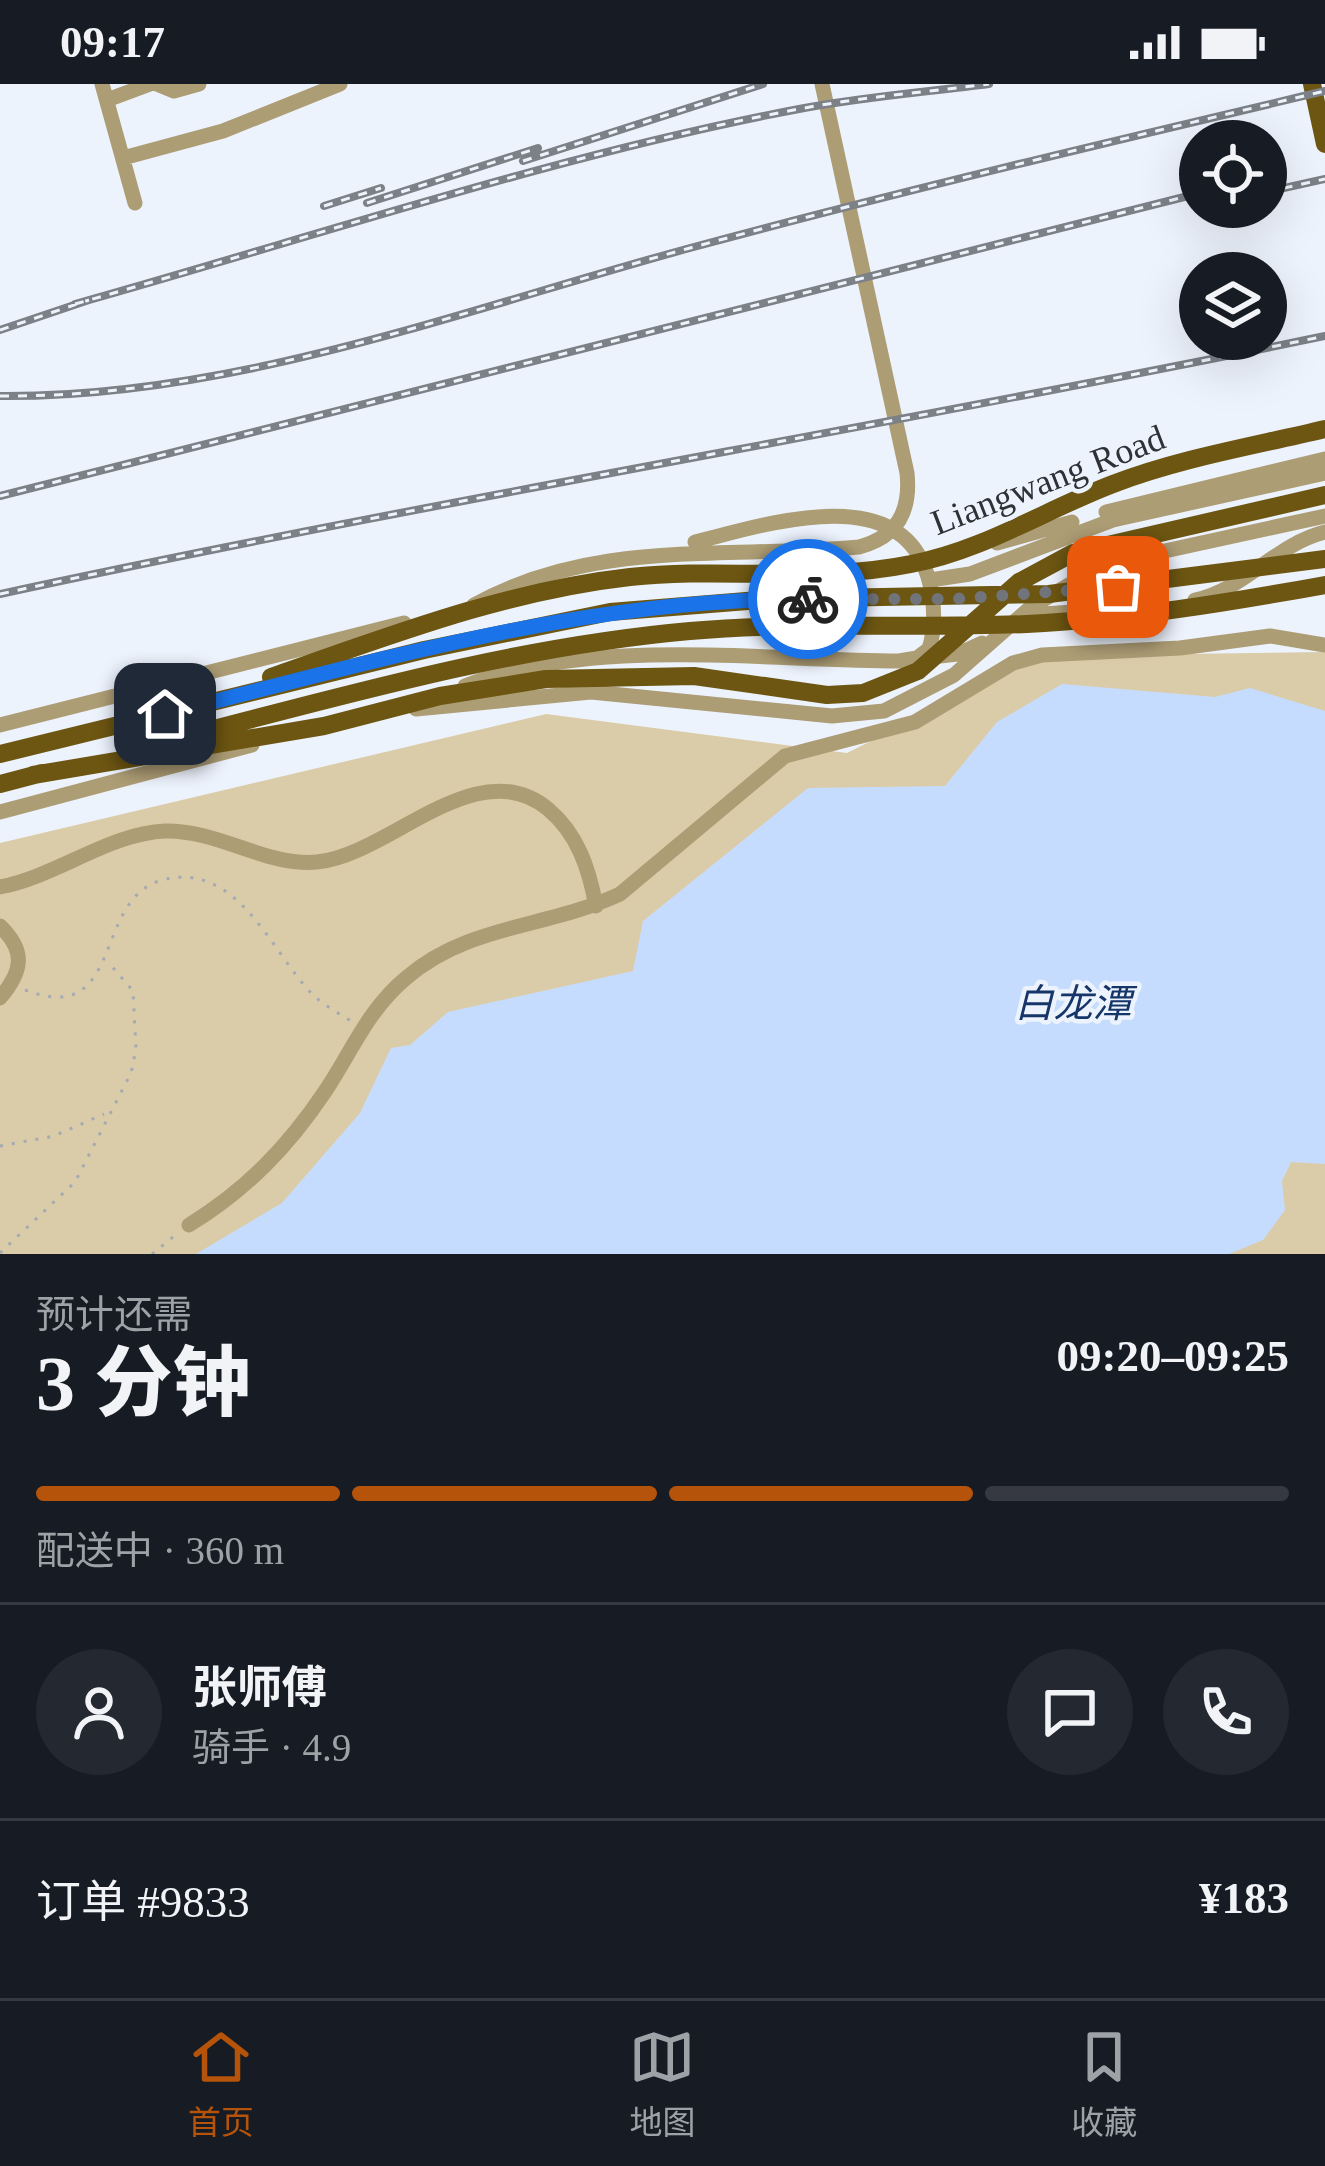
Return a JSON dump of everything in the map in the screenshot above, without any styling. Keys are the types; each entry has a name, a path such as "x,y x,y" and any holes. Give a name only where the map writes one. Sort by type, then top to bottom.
{"main road":[{"path":"1312,84 1325,144"},
{"name":"Liangwang Road","path":"165,714 466,609 629,578 874,571 970,550 1156,468 1325,430"},
{"path":"33,775 324,727 440,696 546,679 644,674 827,695 863,693 918,671 1019,582 1073,554 1325,495"},
{"name":"Liangwang Road","path":"0,754 523,627 610,612 772,599 1049,594 1325,559"},
{"path":"0,784 540,649 772,627 1052,622 1137,615 1325,585"}],"street":[{"path":"135,203 105,92 153,84 174,91 199,84"},
{"path":"122,158 224,130 340,84"},
{"path":"655,553 869,544 896,526 909,489 821,84"},
{"path":"970,550 1146,500 1325,466"},
{"path":"930,580 970,574 1113,520 1305,478 1325,466"},
{"path":"0,812 324,727 536,694 642,695 832,716 884,711 954,675 1031,607 1105,564 1325,516"},
{"path":"0,725 466,609 517,581 788,523 868,518 886,521 906,537 930,580 933,636 929,649 916,658"},
{"path":"440,696 516,671 619,658 916,658 970,651 1018,617 1206,598 1293,542 1325,532"},
{"path":"189,1225 243,1192 329,1087 361,1028 408,976 444,950 476,935 596,906 620,895 785,756 915,722 1013,663 1042,655 1180,648 1270,636 1325,645"},
{"path":"0,887 34,880 124,838 157,832 224,838 287,860 338,858 451,803 503,791 537,800 555,815 589,869 596,906"},
{"path":"0,926 17,943 19,970 0,998"}],"path":[{"path":"13,983 50,998 74,994 107,961 116,925 142,888 184,877 207,881 245,907 314,996 361,1028"},
{"path":"0,1253 75,1182 105,1114 130,1073 136,1048 134,991 107,961"},
{"path":"0,1146 54,1136 105,1114"},
{"path":"152,1254 189,1225"}],"shaded area":[{"path":"1325,652 1325,1254 0,1254 0,843 546,714 847,753 1041,656"}],"water":[{"name":"白龙潭","path":"1062,684 1215,697 1250,688 1325,711 1325,1164 1291,1162 1282,1181 1285,1210 1263,1240 1229,1254 196,1254 282,1203 360,1113 391,1048 410,1045 448,1012 633,971 643,921 808,788 945,786 997,722"}],"railway":[{"path":"523,161 763,84"},
{"path":"75,304 618,149 823,105 989,84"},
{"path":"0,396 88,393 263,366 769,227 1325,91"},
{"path":"367,203 538,148"},
{"path":"1287,187 1325,179"},
{"path":"324,206 381,188"},
{"path":"0,496 1179,198"},
{"path":"0,330 89,300"},
{"path":"0,594 1325,336"}],"way so far":[{"path":"808,599 954,599 1118,587"}],"route":[{"path":"165,714 523,627 695,603 808,599"}]}
